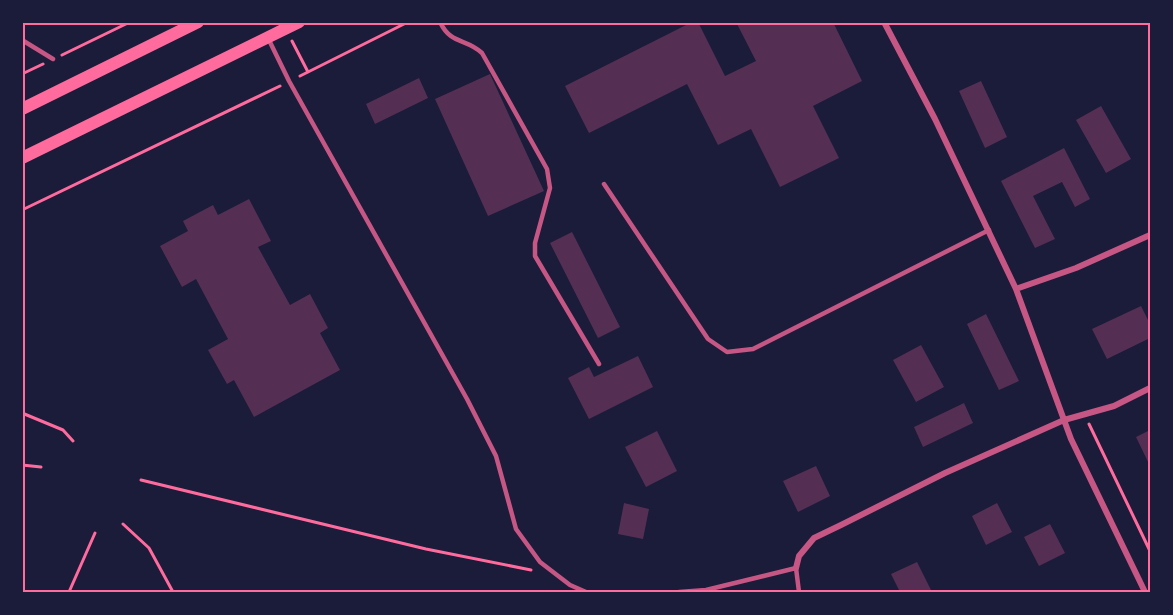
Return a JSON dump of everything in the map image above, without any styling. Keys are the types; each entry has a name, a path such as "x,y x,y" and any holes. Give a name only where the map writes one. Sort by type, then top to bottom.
{"main road":[{"path":"22,109 198,22"},
{"path":"22,158 299,22"}],"street":[{"path":"884,22 935,119 989,230 1016,289 1071,439 1145,592"},
{"path":"1016,289 1076,268 1150,234"},
{"path":"796,568 799,556 814,538 945,473 1064,420 1114,406 1150,388"}],"lane":[{"path":"440,22 444,32 456,41 473,45 482,53 547,169 550,188 534,250 599,364"},
{"path":"268,38 289,81 467,399 496,456 516,529 540,562 570,585 586,592"},
{"path":"22,40 53,59"},
{"path":"604,184 708,339 727,351 753,349 989,230"},
{"path":"680,592 706,590 796,568 799,592"}],"path":[{"path":"22,74 130,22"},
{"path":"22,210 408,22"},
{"path":"291,39 308,72"},
{"path":"22,413 63,430 73,441"},
{"path":"1085,414 1150,552"},
{"path":"22,465 41,467"},
{"path":"141,480 426,549 537,571"},
{"path":"123,524 149,548 173,592"},
{"path":"69,592 95,532"}],"building":[{"path":"692,22 698,22 725,76 756,61 737,24 740,22 833,22 862,81 813,106 839,158 780,187 751,129 718,145 687,84 589,133 565,86"},
{"path":"490,74 544,191 488,216 435,99"},
{"path":"419,78 428,98 375,124 366,104"},
{"path":"981,81 1007,137 985,148 959,91"},
{"path":"1101,106 1131,159 1106,173 1076,120"},
{"path":"1064,148 1090,199 1075,207 1062,182 1033,196 1055,239 1035,248 1001,181"},
{"path":"249,199 271,241 258,247 290,305 310,294 328,328 320,333 340,370 254,417 234,380 227,384 208,350 228,339 196,279 182,287 160,246 188,231 183,221 213,205 218,215"},
{"path":"572,232 620,327 598,338 550,243"},
{"path":"1141,306 1150,324 1150,338 1107,359 1092,329"},
{"path":"986,314 1019,381 999,390 967,324"},
{"path":"921,345 944,387 916,402 893,360"},
{"path":"638,356 653,387 589,419 568,378 589,367 594,377"},
{"path":"964,403 973,423 923,447 914,427"},
{"path":"1150,430 1150,466 1136,437"},
{"path":"657,431 677,471 646,487 625,447"},
{"path":"816,466 830,496 798,512 783,481"},
{"path":"624,503 649,509 643,539 618,534"},
{"path":"997,503 1012,532 986,545 972,516"},
{"path":"1050,524 1065,553 1039,566 1024,537"},
{"path":"917,562 932,592 900,592 891,574"}]}
